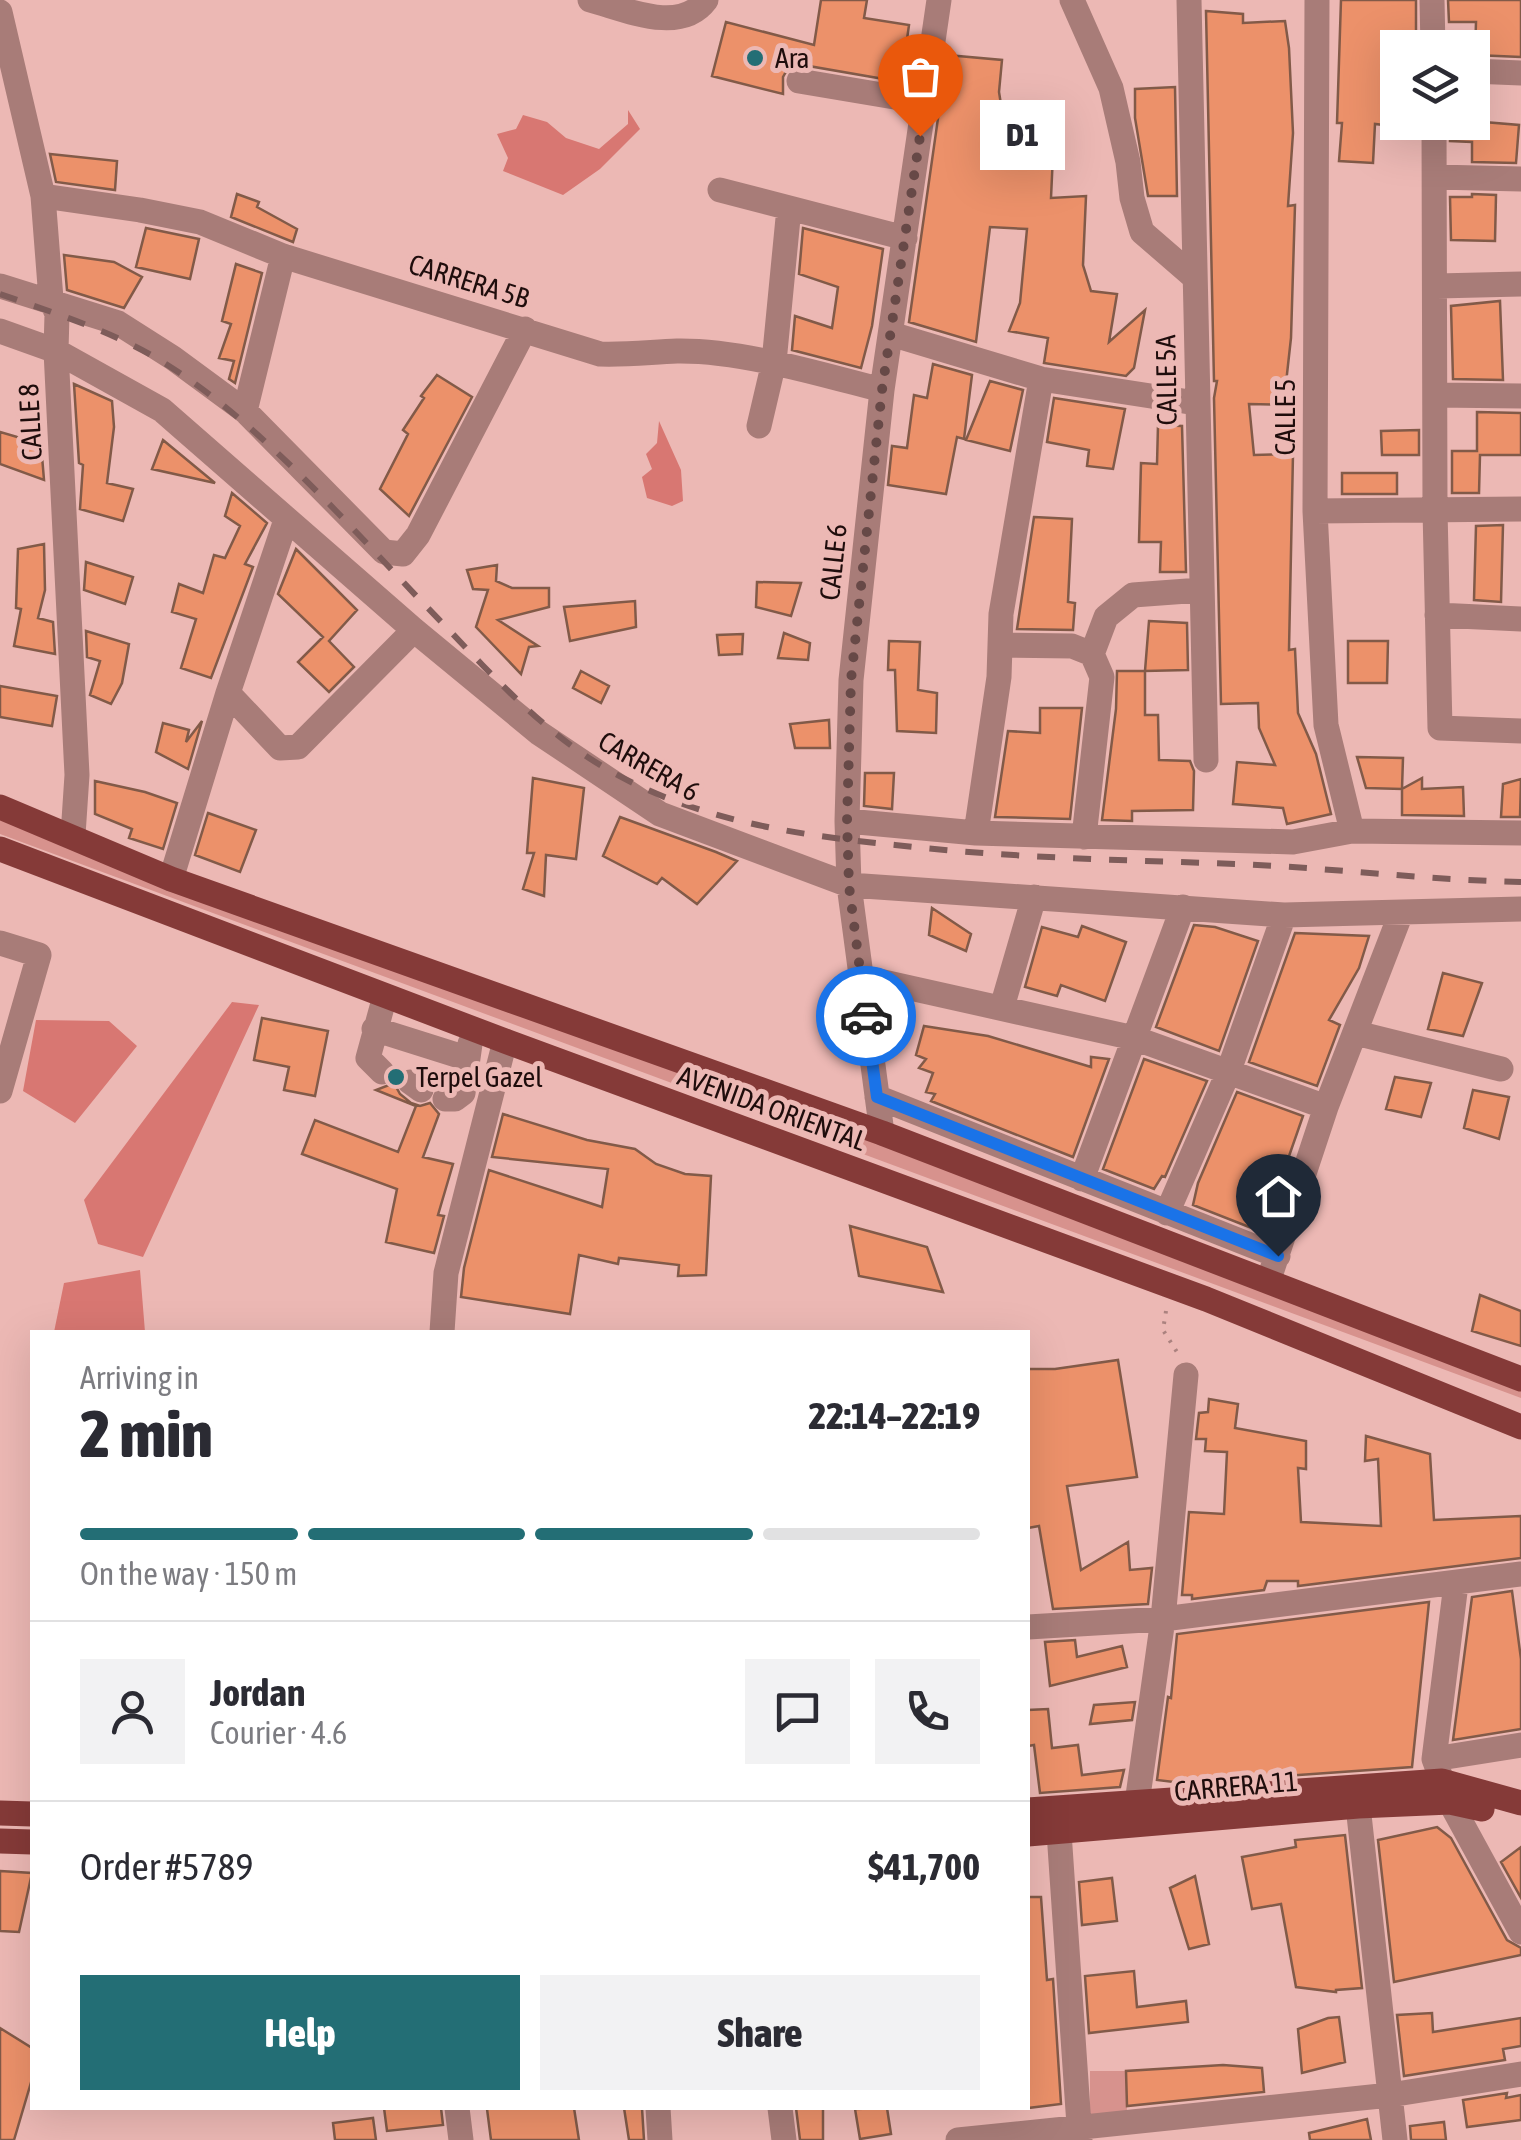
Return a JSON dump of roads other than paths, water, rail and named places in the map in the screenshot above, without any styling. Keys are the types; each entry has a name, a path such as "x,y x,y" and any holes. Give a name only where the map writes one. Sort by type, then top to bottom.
{"main road":[{"name":"AVENIDA ORIENTAL","path":"0,807 171,879 882,1133 1521,1379"},
{"name":"AVENIDA ORIENTAL","path":"0,849 505,1041 1206,1299 1521,1428"},
{"path":"1442,1781 1521,1802"},
{"path":"1442,1781 1521,1819"},
{"name":"CARRERA 11","path":"1030,1810 1442,1781"},
{"name":"CARRERA 11","path":"1030,1834 1358,1806 1442,1781"},
{"path":"0,1813 30,1814"},
{"path":"0,1842 30,1842"}],"street":[{"path":"590,0 672,19 698,11 706,0"},
{"name":"CALLE 6","path":"882,1133 849,886 851,680 882,390 938,0"},
{"path":"1072,0 1111,88 1142,232 1194,278"},
{"name":"CALLE 5A","path":"1189,0 1206,760"},
{"name":"CALLE 5","path":"1317,0 1315,511 1326,725 1352,832"},
{"path":"1432,0 1433,30"},
{"name":"CALLE 8","path":"0,12 43,196 51,300 57,314 78,775 73,836"},
{"path":"1490,72 1521,73"},
{"path":"799,80 924,102"},
{"path":"1434,140 1440,728 1521,731"},
{"path":"1435,177 1521,179"},
{"path":"720,190 906,238"},
{"name":"CARRERA 5B","path":"43,196 200,222 283,256 600,354 638,356 679,351 774,362 882,390"},
{"path":"760,426 774,362 788,208"},
{"path":"246,411 283,256"},
{"path":"1437,286 1521,284"},
{"path":"0,286 118,323 173,358 246,411 384,552 403,554 418,536 526,329"},
{"name":"CARRERA 6","path":"0,331 56,351 162,410 414,630 539,733 660,814 849,886 1284,914 1521,909"},
{"path":"891,334 1041,380 1196,403"},
{"path":"976,833 999,676 1001,614 1041,380"},
{"path":"1436,395 1521,396"},
{"path":"1315,511 1521,509"},
{"path":"171,879 286,520"},
{"path":"1084,837 1102,677 1092,654 1106,617 1133,595 1201,590"},
{"path":"1437,615 1521,619"},
{"path":"228,693 280,748 298,747 414,630"},
{"path":"1000,646 1072,646 1092,654"},
{"path":"847,821 976,833 1293,842 1352,832 1521,833"},
{"path":"1002,1007 1034,898"},
{"path":"1082,1179 1183,907"},
{"path":"1266,1281 1278,1256 1326,1107 1401,912"},
{"path":"1168,1212 1228,1073 1284,914"},
{"path":"0,942 39,955 0,1090"},
{"path":"862,976 1134,1038 1326,1107"},
{"path":"382,1072 368,1058 385,996"},
{"path":"374,1029 466,1058"},
{"path":"425,1091 455,1100 463,1093 474,1029"},
{"path":"1356,1032 1501,1070"},
{"path":"442,1330 446,1274 505,1041"},
{"path":"877,1097 1278,1256"},
{"path":"1137,1804 1163,1619 1186,1374"},
{"path":"1030,1627 1163,1619 1521,1574"},
{"path":"1456,1584 1442,1781 1521,1932"},
{"name":"CARRERA 11","path":"1442,1781 1521,1745"},
{"path":"1358,1806 1396,2140"},
{"path":"1058,1832 1079,2134"},
{"path":"958,2140 1079,2134 1390,2095 1521,2074"},
{"path":"457,2110 461,2140"},
{"path":"658,2110 660,2140"},
{"path":"780,2110 784,2140"}],"railway":[{"path":"0,294 133,345 224,406 294,469 542,722 586,756 658,795 735,820 855,841 1066,858 1521,882"}],"place":[{"name":"Ara","path":"755,58"},
{"name":"D1","path":"920,136"},
{"name":"Terpel Gazel","path":"396,1077"}]}
